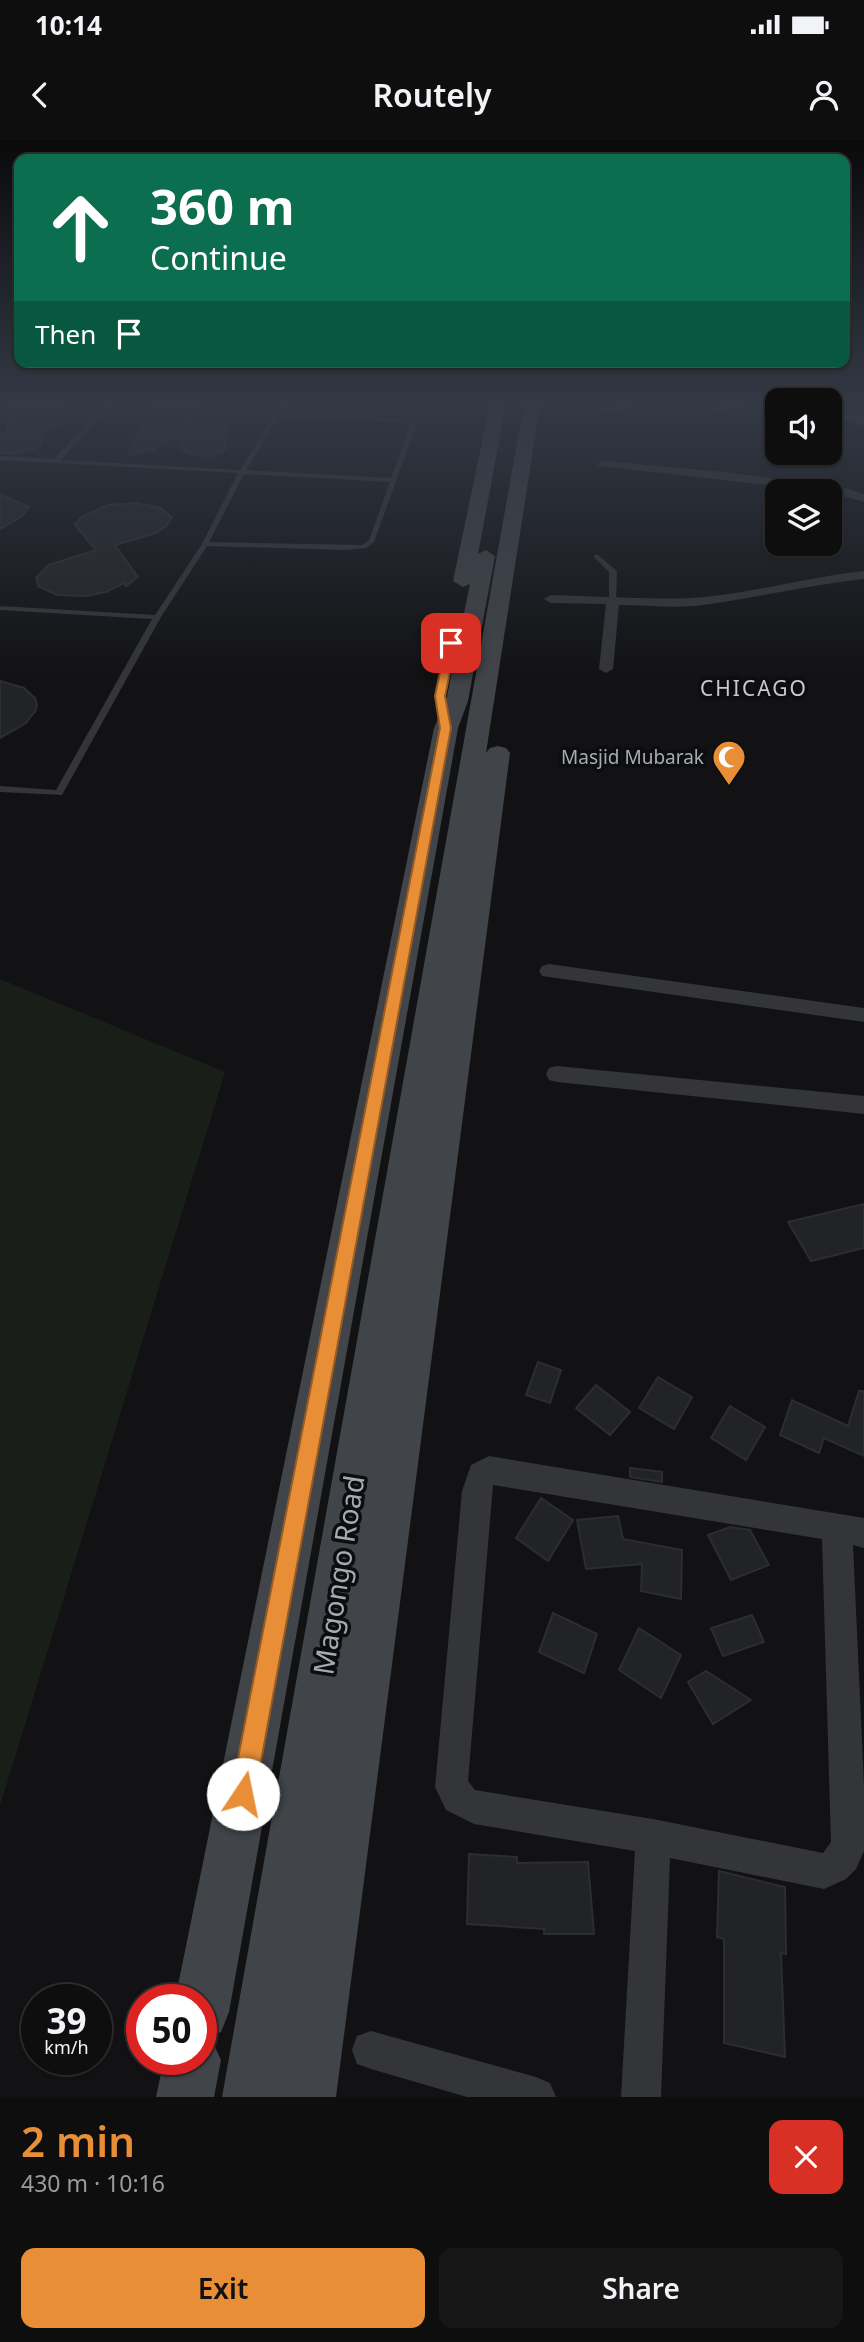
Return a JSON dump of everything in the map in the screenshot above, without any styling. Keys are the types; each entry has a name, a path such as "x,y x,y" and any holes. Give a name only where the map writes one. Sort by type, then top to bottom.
{"main road":[{"path":"446,728 440,696 480,495"},
{"path":"496,505 498,495"},
{"name":"Magongo Road","path":"206,1984 446,728 457,701 511,495"},
{"path":"307,2097 535,495"},
{"name":"Magongo Road","path":"251,2097 425,1052 502,532"},
{"path":"185,2097 189,2075"}],"street":[{"path":"551,598 691,602 764,592 817,580 864,575"},
{"path":"606,670 613,600"},
{"path":"549,971 864,1015"},
{"path":"557,1074 864,1105"},
{"path":"489,1470 499,1471 851,1530 849,1842 846,1855 834,1868 824,1871 653,1837 474,1807 462,1803 453,1794 450,1781 477,1491 481,1475 489,1470"},
{"path":"641,2097 653,1837"},
{"path":"371,2050 465,2087 536,2097"}],"lane":[{"path":"0,789 59,793 157,617 205,544 230,495"},
{"path":"205,544 364,547 372,541 388,495"},
{"path":"596,556 613,571 613,600"},
{"path":"0,608 157,617"}],"shaded area":[{"path":"0,979 225,1072 0,1806"}],"building":[{"path":"0,495 29,507 21,517 0,529"},
{"path":"136,503 160,508 172,517 167,525 156,533 115,545 138,577 126,586 124,583 106,592 86,596 57,595 38,586 36,578 48,565 96,550 75,525 81,517 108,505"},
{"path":"0,681 24,688 35,698 37,704 36,710 26,723 0,738"},
{"path":"864,1204 864,1248 811,1261 788,1222"},
{"path":"538,1362 561,1370 550,1403 526,1395"},
{"path":"658,1377 692,1397 674,1429 639,1408"},
{"path":"596,1385 630,1412 610,1435 576,1408"},
{"path":"859,1391 864,1391 864,1456 824,1438 819,1453 780,1435 792,1400 848,1426"},
{"path":"730,1406 765,1427 746,1460 711,1438"},
{"path":"630,1468 662,1472 662,1482 630,1477"},
{"path":"541,1498 573,1520 548,1561 516,1538"},
{"path":"618,1516 623,1539 682,1550 681,1599 641,1591 642,1564 586,1569 577,1520"},
{"path":"730,1527 750,1530 769,1565 731,1580 708,1535"},
{"path":"553,1613 597,1634 584,1673 539,1652"},
{"path":"752,1615 764,1642 723,1656 711,1628"},
{"path":"639,1628 681,1655 661,1698 619,1670"},
{"path":"706,1671 751,1700 713,1724 688,1682"},
{"path":"469,1854 517,1857 517,1863 588,1862 594,1934 544,1934 544,1929 467,1924"},
{"path":"719,1871 785,1887 786,1954 781,1953 785,2057 724,2043 724,1939 717,1937"}],"place":[{"name":"Masjid Mubarak","path":"729,787"}],"district":[{"name":"CHICAGO","path":"754,688"}],"route":[{"path":"243,1794 446,728 440,696 451,643"}]}
